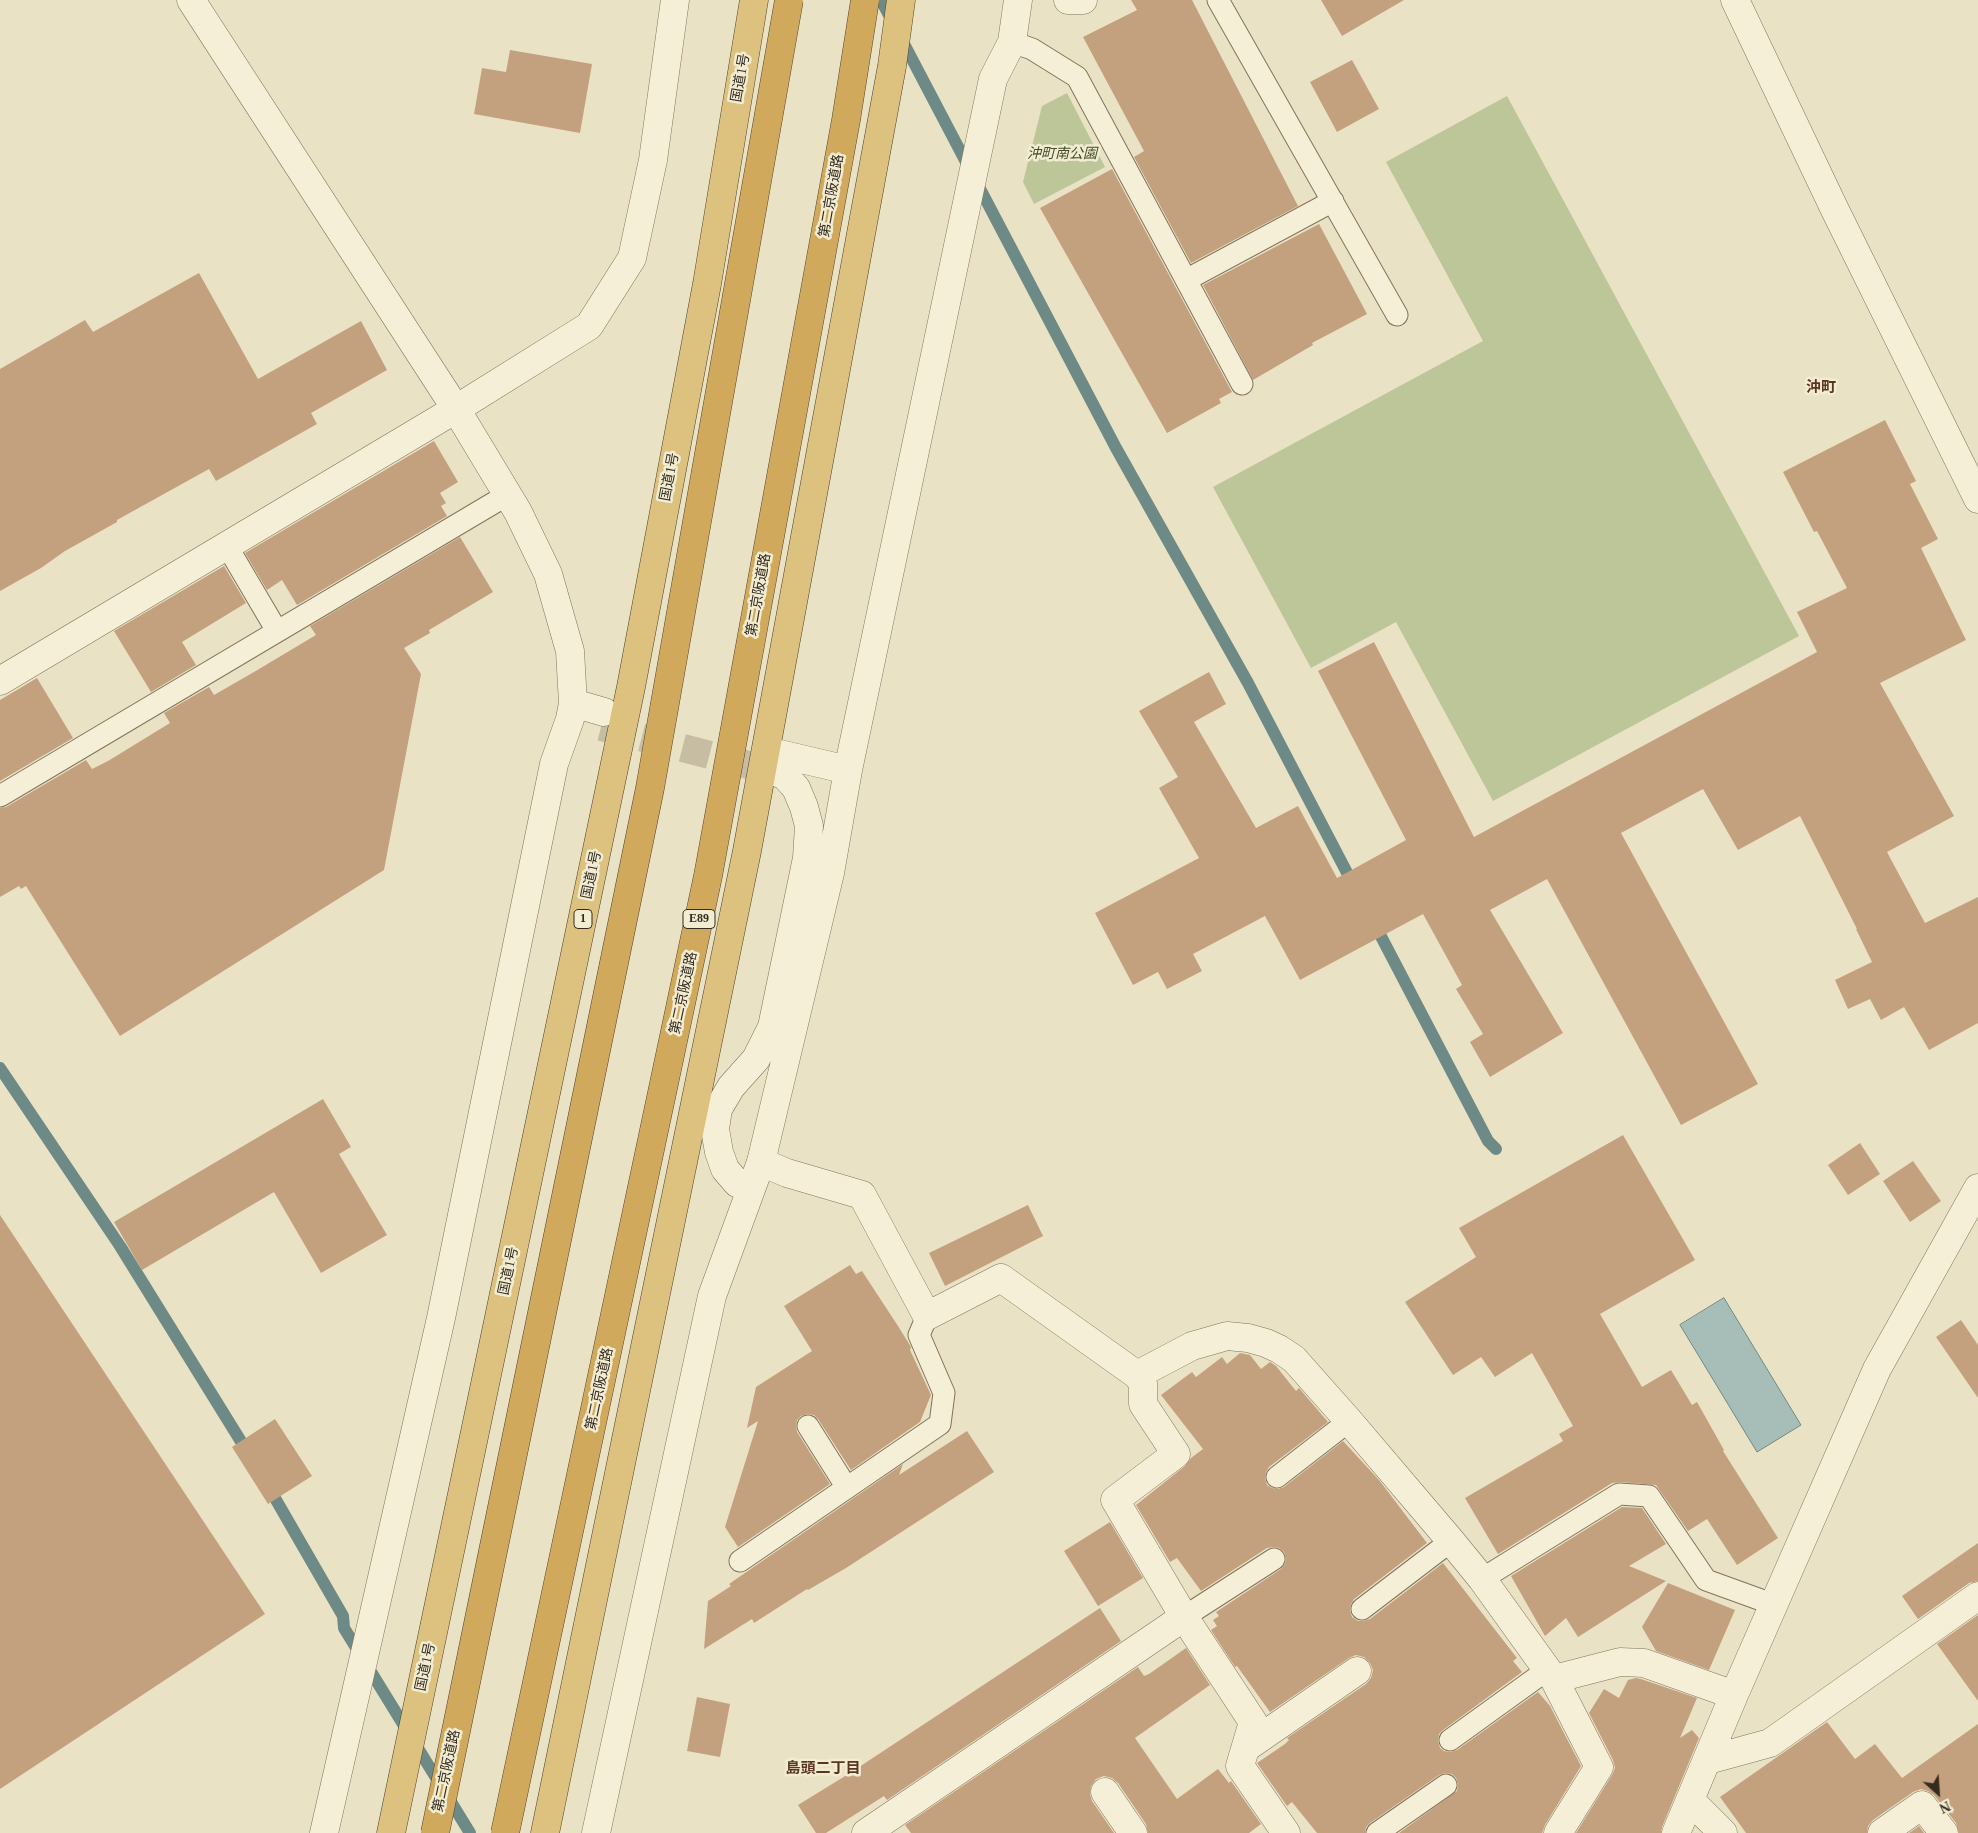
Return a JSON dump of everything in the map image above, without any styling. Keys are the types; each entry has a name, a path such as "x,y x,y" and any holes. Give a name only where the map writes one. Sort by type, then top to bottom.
{"highway":[{"name":"国道1号","path":"391,1833 620,741 705,294 754,0"},
{"name":"第二京阪道路","path":"435,1833 650,788 789,0"},
{"name":"第二京阪道路","path":"505,1833 708,876 846,120 865,0"},
{"path":"545,1833 746,851 892,66 901,0"}],"street":[{"path":"191,0 456,409 518,512 548,574 570,651 572,711 554,764 440,1318 324,1833"},
{"path":"0,681 456,409 589,326 632,258 653,160 675,0"},
{"path":"596,1833 712,1296 761,1162 830,873 848,770 993,79 1012,42 1018,0"},
{"path":"1068,0 1083,0"},
{"path":"1735,0 1835,210 1978,499"},
{"path":"572,711 603,719"},
{"path":"787,1173 750,1189 736,1184 725,1169 718,1152 715,1129 718,1109 731,1087 756,1059 772,1027 807,858 809,826 804,807 796,788 785,776 778,763 848,770"},
{"path":"761,1162 787,1173 862,1196 927,1316 1001,1278 1137,1375 1143,1383 1143,1404 1176,1454 1115,1500 1184,1618 1254,1722 1240,1766 1286,1833"},
{"path":"1676,1833 1692,1801 1734,1695 1877,1369 1978,1188"},
{"path":"1137,1375 1192,1346 1227,1336 1248,1338 1279,1349 1294,1359 1451,1541 1482,1579 1551,1674 1599,1767 1558,1833"},
{"path":"1708,1760 1770,1743 1978,1596"},
{"path":"866,1833 1184,1618"},
{"path":"1551,1674 1620,1662 1644,1663 1734,1695"},
{"path":"1247,1747 1357,1671"},
{"path":"1105,1792 1133,1833"},
{"path":"1692,1801 1723,1833"},
{"path":"1882,1833 1922,1805 1944,1833"}],"lane":[{"path":"1218,0 1398,315"},
{"path":"1012,42 1032,49 1077,77 1242,384"},
{"path":"1186,280 1333,201"},
{"path":"0,796 507,495"},
{"path":"227,546 277,631"},
{"path":"740,1561 940,1424 944,1393 919,1335 927,1316"},
{"path":"1277,1477 1349,1421"},
{"path":"808,1426 847,1488"},
{"path":"1482,1579 1619,1494 1649,1496 1706,1580 1775,1605"},
{"path":"1362,1609 1451,1541"},
{"path":"1184,1618 1274,1559"},
{"path":"1450,1740 1551,1674"},
{"path":"1377,1833 1446,1785"}],"green space":[{"name":"沖町南公園","path":"1067,93 1105,167 1034,204 1023,182 1042,106"},
{"path":"1507,96 1799,636 1493,801 1396,622 1311,668 1213,487 1483,341 1386,162"}],"water":[{"path":"1724,1298 1801,1425 1757,1452 1680,1325"}],"building":[{"path":"1131,0 1192,0 1298,206 1191,263 1134,157 1144,151 1083,37 1137,10"},
{"path":"1321,0 1404,0 1342,36"},
{"path":"510,50 592,64 580,133 474,114 482,68 506,72"},
{"path":"1352,60 1379,109 1337,132 1310,82"},
{"path":"1112,169 1232,392 1219,399 1221,403 1167,433 1040,208"},
{"path":"1319,224 1367,314 1312,343 1313,345 1253,380 1203,285"},
{"path":"199,273 258,379 361,321 387,370 311,413 317,424 216,481 209,469 117,520 117,522 0,591 0,369 85,320 93,332"},
{"path":"1885,420 1916,481 1910,484 1938,539 1921,548 1966,640 1880,683 1954,816 1887,852 1925,923 1978,897 1978,1023 1929,1050 1904,1007 1881,1020 1870,999 1848,1009 1835,980 1872,962 1800,816 1738,850 1703,789 1621,833 1758,1084 1681,1125 1547,879 1490,910 1563,1033 1490,1077 1470,1042 1483,1034 1456,989 1462,985 1423,914 1300,980 1265,916 1193,954 1202,971 1167,989 1158,972 1133,985 1095,913 1199,858 1159,788 1178,777 1139,711 1209,672 1226,704 1194,722 1256,828 1298,806 1337,878 1406,840 1318,671 1374,642 1474,837 1817,652 1797,612 1847,588 1817,531 1814,532 1783,472"},
{"path":"434,441 458,482 440,493 446,503 441,506 447,516 297,605 282,580 267,590 245,553"},
{"path":"460,537 493,592 429,630 430,633 404,648 421,674 384,870 120,1036 26,886 21,889 19,886 0,897 0,808 6,807 86,760 92,769 108,761 170,723 164,713 209,687 214,695 254,672 316,635 310,626"},
{"path":"224,566 246,603 182,642 196,665 151,692 114,631"},
{"path":"37,678 73,738 0,781 0,700"},
{"path":"323,1099 351,1147 339,1154 387,1235 321,1273 274,1192 142,1270 114,1222"},
{"path":"1623,1135 1695,1260 1600,1314 1642,1387 1671,1370 1692,1405 1697,1402 1723,1451 1778,1538 1737,1565 1707,1519 1688,1531 1656,1485 1620,1482 1612,1483 1498,1554 1465,1498 1563,1441 1559,1434 1573,1426 1532,1353 1495,1377 1481,1357 1453,1375 1405,1302 1476,1257 1459,1228"},
{"path":"1860,1143 1880,1174 1848,1195 1828,1165"},
{"path":"1913,1161 1941,1201 1910,1222 1883,1181"},
{"path":"1028,1205 1043,1236 945,1286 929,1253"},
{"path":"0,1215 265,1614 0,1789"},
{"path":"850,1265 856,1274 862,1271 898,1326 911,1347 910,1350 931,1395 920,1422 851,1470 818,1419 814,1415 801,1416 797,1420 797,1432 830,1484 738,1547 725,1527 758,1421 747,1428 756,1387 812,1351 784,1306"},
{"path":"1961,1320 1978,1345 1978,1398 1936,1337"},
{"path":"1240,1353 1250,1355 1261,1369 1270,1362 1276,1366 1296,1391 1299,1388 1328,1422 1269,1467 1265,1478 1267,1485 1278,1489 1284,1487 1343,1441 1379,1480 1427,1543 1354,1599 1350,1610 1352,1617 1358,1621 1370,1619 1443,1563 1517,1658 1513,1661 1522,1672 1443,1730 1439,1734 1440,1748 1451,1752 1457,1750 1538,1692 1550,1706 1581,1766 1542,1833 1399,1833 1457,1791 1458,1784 1456,1778 1452,1774 1445,1773 1439,1775 1370,1823 1366,1827 1365,1833 1317,1833 1292,1802 1287,1806 1257,1763 1285,1744 1289,1740 1287,1738 1366,1684 1371,1678 1373,1670 1370,1663 1364,1657 1356,1655 1270,1712 1237,1666 1235,1667 1211,1630 1217,1626 1213,1620 1219,1616 1216,1612 1281,1569 1286,1559 1284,1552 1279,1548 1267,1548 1201,1591 1177,1558 1170,1562 1136,1505 1185,1466 1191,1458 1203,1449 1161,1395 1192,1372 1196,1377 1222,1357 1227,1364"},
{"path":"275,1419 312,1476 268,1504 232,1447"},
{"path":"967,1431 994,1472 846,1568 807,1589 754,1623 752,1619 704,1649 708,1601 731,1586 729,1584 903,1464 899,1475"},
{"path":"1622,1507 1642,1508 1666,1544 1629,1566 1666,1581 1578,1637 1566,1618 1545,1636 1511,1576"},
{"path":"1110,1522 1143,1578 1098,1606 1064,1551"},
{"path":"1978,1543 1978,1581 1969,1583 1918,1619 1902,1596"},
{"path":"1668,1583 1735,1610 1709,1670 1656,1651 1642,1627"},
{"path":"1100,1608 1121,1641 887,1800 884,1796 826,1833 816,1833 798,1805 850,1773"},
{"path":"1978,1615 1978,1701 1937,1644"},
{"path":"1186,1648 1210,1685 1135,1738 1177,1799 1218,1769 1229,1783 1231,1781 1261,1824 1249,1833 1148,1833 1146,1824 1118,1783 1112,1778 1104,1776 1096,1779 1091,1786 1090,1794 1092,1801 1114,1833 911,1833 905,1825 1138,1667 1144,1676"},
{"path":"1636,1678 1697,1698 1680,1738 1692,1730 1699,1738 1661,1833 1576,1833 1615,1768 1613,1760 1589,1713 1604,1689 1619,1698 1628,1680"},
{"path":"697,1697 730,1704 720,1757 687,1751"},
{"path":"1827,1722 1855,1759 1875,1744 1902,1778 1978,1724 1978,1833 1959,1833 1956,1823 1934,1795 1921,1789 1913,1792 1873,1820 1868,1826 1867,1833 1746,1833 1720,1797"},
{"path":"1919,1826 1924,1833 1909,1833"}],"waterway":[{"path":"881,0 1116,448 1248,683 1355,888"},
{"path":"1374,923 1488,1141 1496,1149"},
{"path":"0,1068 120,1246 250,1456"},
{"path":"268,1486 343,1616 344,1628 470,1833"}],"tunnel":[{"path":"601,727 776,772"}],"district":[{"name":"沖町","path":"1821,388"},
{"name":"島頭二丁目","path":"823,1769"}]}
